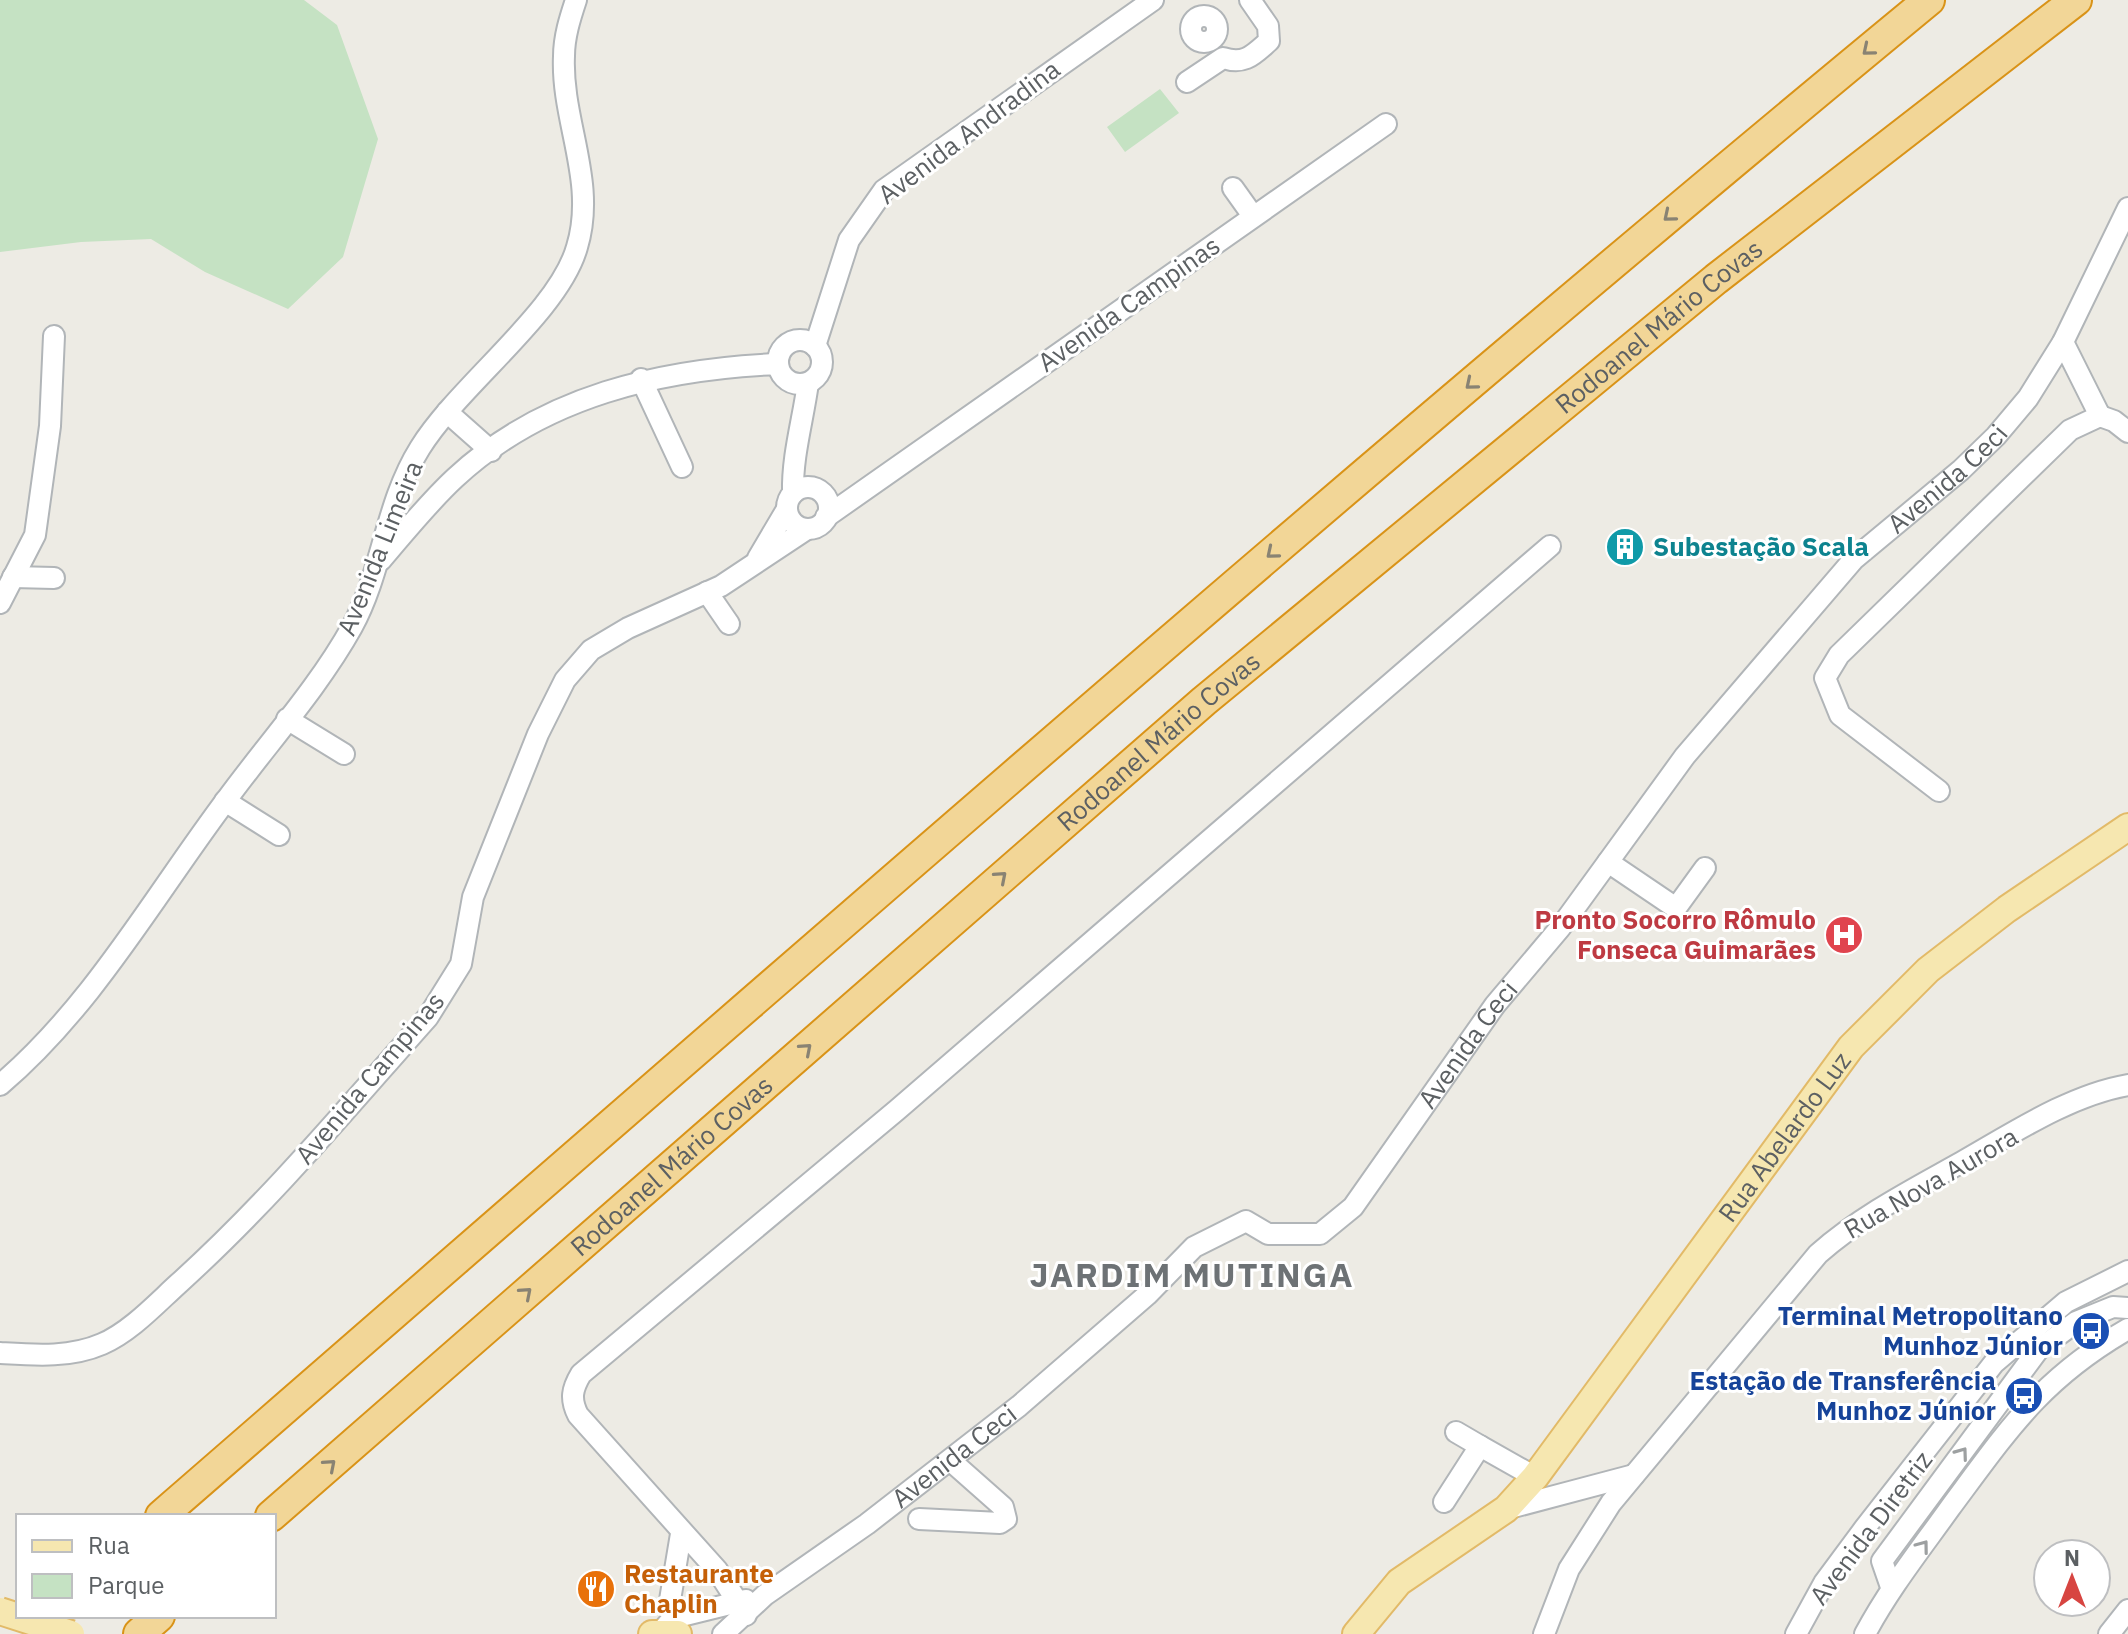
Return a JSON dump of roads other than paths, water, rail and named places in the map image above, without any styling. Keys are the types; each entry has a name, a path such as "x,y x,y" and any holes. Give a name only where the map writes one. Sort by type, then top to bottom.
{"highway":[{"path":"163,1514 1082,715 1708,182 1929,0"},
{"name":"Rodoanel Mário Covas","path":"273,1514 1204,701 1716,279 2076,0"},
{"path":"26,1634 44,1618"},
{"path":"139,1634 157,1618"}],"main road":[{"name":"Rua Abelardo Luz","path":"1361,1632 1410,1573 1454,1547 1506,1509 1535,1477 1851,1047 1928,970 2007,909 2128,827"},
{"path":"22,1618 71,1634"}],"street":[{"name":"Avenida Limeira","path":"0,1085 73,1011 132,935 225,801 342,645 381,560 387,520 402,478 447,412 549,299 577,250 585,210 564,57 576,0"},
{"name":"Avenida Andradina","path":"815,346 849,240 884,190 1153,0"},
{"path":"1187,82 1217,50 1236,62 1247,60 1269,41 1268,26 1250,0"},
{"name":"Avenida Campinas","path":"754,565 808,501 872,484 1386,124"},
{"path":"1233,188 1253,216"},
{"name":"Avenida Ceci","path":"666,1629 742,1609 951,1461 1147,1295 1194,1247 1246,1221 1268,1234 1320,1234 1333,1227 1353,1207 1495,1005 1560,928 1685,756 1854,559 1996,436 2028,398 2063,342 2128,208"},
{"path":"0,603 35,535 50,426 54,336"},
{"path":"778,364 786,345 795,341 815,346 821,367 808,383 801,436 792,466 808,501"},
{"path":"2063,342 2100,416 2114,421 2128,432"},
{"path":"381,560 457,476 524,426 641,379 706,369 778,364"},
{"path":"778,364 788,381 808,383"},
{"path":"641,379 682,467"},
{"path":"447,412 491,451"},
{"path":"1939,791 1840,715 1825,678 1839,655 2070,430 2100,416"},
{"name":"Avenida Campinas","path":"0,1353 47,1355 78,1352 104,1343 147,1312 243,1225 428,1017 461,964 473,897 538,734 565,680 591,650 628,628 707,592 807,529 818,526 808,501"},
{"path":"742,1609 717,1570 681,1534 578,1415 572,1404 572,1392 581,1374 897,1110 1550,546"},
{"path":"13,577 54,578"},
{"path":"707,592 729,624"},
{"path":"287,719 344,754"},
{"path":"225,801 279,835"},
{"path":"1608,862 1676,908 1705,868"},
{"name":"Rua Nova Aurora","path":"1544,1634 1569,1569 1597,1525 1634,1475 1818,1254 1848,1227 1999,1140 2085,1097 2128,1085"},
{"name":"Avenida Diretriz","path":"1796,1634 1824,1583 1994,1363 2066,1302 2128,1271"},
{"path":"1891,1587 1882,1561 2038,1350 2076,1322 2113,1307 2128,1308"},
{"name":"Avenida Diretriz","path":"1865,1634 1891,1587 2027,1405 2056,1377 2128,1329"},
{"path":"1456,1432 1535,1477"},
{"path":"1444,1502 1480,1446"},
{"path":"919,1519 1000,1523 1006,1519 1003,1507 951,1461"},
{"name":"Rua Abelardo Luz","path":"1506,1509 1634,1475"},
{"path":"1588,1485 1597,1525"},
{"path":"666,1629 681,1534"},
{"name":"Avenida Ceci","path":"723,1634 742,1609"},
{"path":"2109,1634 2128,1610"}],"place":[{"name":"Subestação Scala","path":"1625,547"},
{"name":"Pronto Socorro Rômulo Fonseca Guimarães","path":"1844,935"},
{"name":"Terminal Metropolitano Munhoz Júnior","path":"2091,1331"},
{"name":"Estação de Transferência Munhoz Júnior","path":"2024,1396"},
{"name":"Restaurante Chaplin","path":"596,1589"}],"district":[{"name":"JARDIM MUTINGA","path":"1192,1275"}]}
